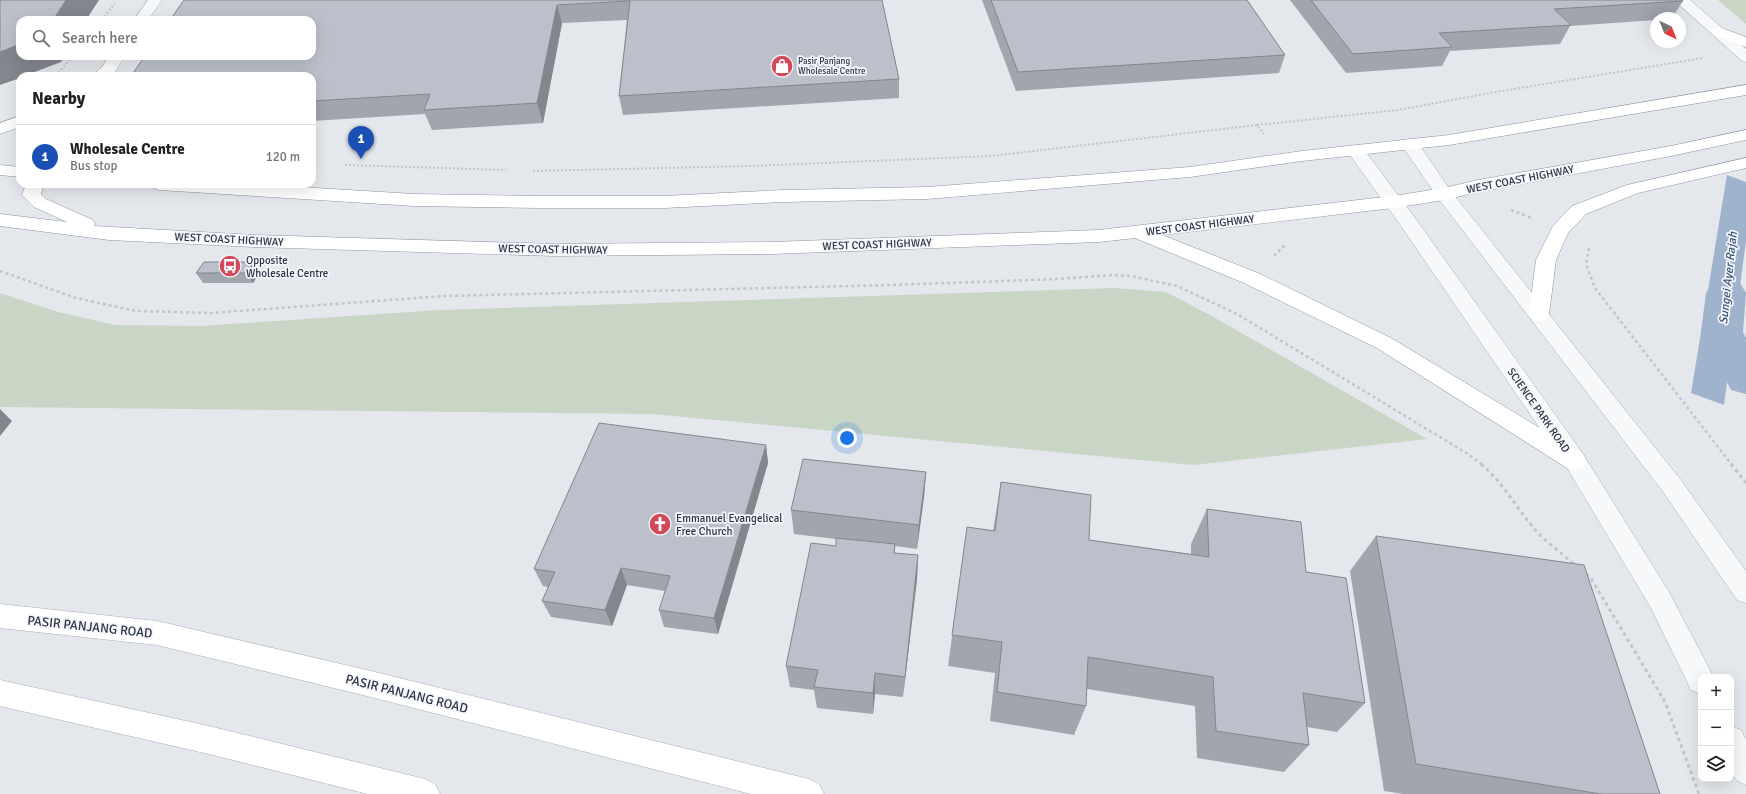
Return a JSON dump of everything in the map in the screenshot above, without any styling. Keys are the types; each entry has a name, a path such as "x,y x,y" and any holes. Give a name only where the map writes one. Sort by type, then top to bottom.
{"main road":[{"path":"223,188 414,200 664,202 784,196 927,193 1190,172 1283,158 1448,140 1746,90"},
{"path":"0,129 16,123"},
{"name":"WEST COAST HIGHWAY","path":"0,220 109,234 254,241 555,250 772,248 1099,236 1393,202 1444,194 1478,186 1671,151 1746,135"},
{"path":"1539,314 1546,260 1560,230 1579,210 1633,189 1746,163"},
{"path":"0,170 16,172"},
{"path":"33,188 31,194 40,204 109,234"},
{"path":"1138,232 1251,278 1384,342 1575,461"},
{"name":"PASIR PANJANG ROAD","path":"0,616 158,633 371,684 809,794"},
{"path":"0,693 124,720 313,765 425,794"}],"street":[{"path":"144,16 155,0"},
{"path":"1681,0 1719,32 1743,49"},
{"path":"1410,144 1444,194 1672,486 1746,592"},
{"name":"SCIENCE PARK ROAD","path":"1356,151 1575,461 1660,600 1698,675"},
{"path":"1734,746 1746,770"}],"path":[{"path":"105,16 118,0"},
{"path":"526,171 750,166 991,156 1398,110 1712,56 1743,49"},
{"path":"59,72 70,60"},
{"path":"1257,125 1283,158"},
{"path":"344,164 510,170"},
{"path":"1591,242 1585,258 1588,273 1595,288 1746,483"},
{"path":"0,271 76,298 136,311 211,313 444,296 892,285 1058,279 1112,275 1131,276 1176,286 1198,294 1237,314 1468,454 1493,474 1512,497 1533,527 1592,580 1665,702 1699,794"}],"green space":[{"path":"1718,0 1746,0 1746,24"},
{"path":"1114,288 1166,292 1210,315 1427,439 1193,465 652,414 0,407 0,293 58,312 115,325 202,326 440,310"}],"water":[{"path":"1727,175 1746,182 1746,241 1724,405 1691,393"}],"building":[{"path":"0,0 66,0 56,16 16,16 16,46 0,52"},
{"path":"184,0 882,0 899,79 619,96 630,1 557,5 537,103 424,110 430,94 316,101 316,72 134,72 142,60 316,60 316,16 173,16"},
{"path":"991,0 1247,0 1285,55 1018,72"},
{"path":"1311,0 1683,1 1554,9 1571,25 1439,33 1452,47 1353,54"},
{"path":"204,262 254,262 247,273 196,273"},
{"name":"Emmanuel Evangelical Free Church","path":"599,423 766,445 714,618 659,610 670,576 621,568 605,610 542,601 555,572 534,569"},
{"path":"803,459 926,472 919,525 791,510"},
{"path":"1001,482 1091,495 1089,540 1209,557 1207,509 1301,522 1306,572 1346,578 1365,703 1303,693 1309,745 1216,731 1213,677 1088,657 1086,706 997,692 1002,642 952,635 967,527 995,531"},
{"path":"1376,536 1584,565 1660,794 1601,794 1416,764"},
{"path":"836,538 895,544 894,553 918,555 905,677 875,673 873,693 814,687 818,670 786,666 811,543 836,546"}],"waterway":[{"name":"Sungei Ayer Rajah","path":"1726,293 1722,332 1746,378"}],"place":[{"name":"Pasir Panjang Wholesale Centre","path":"782,66"},
{"name":"Wholesale Centre","path":"361,159"},
{"name":"Opposite Wholesale Centre","path":"230,266"},
{"name":"Emmanuel Evangelical Free Church","path":"660,524"}]}
